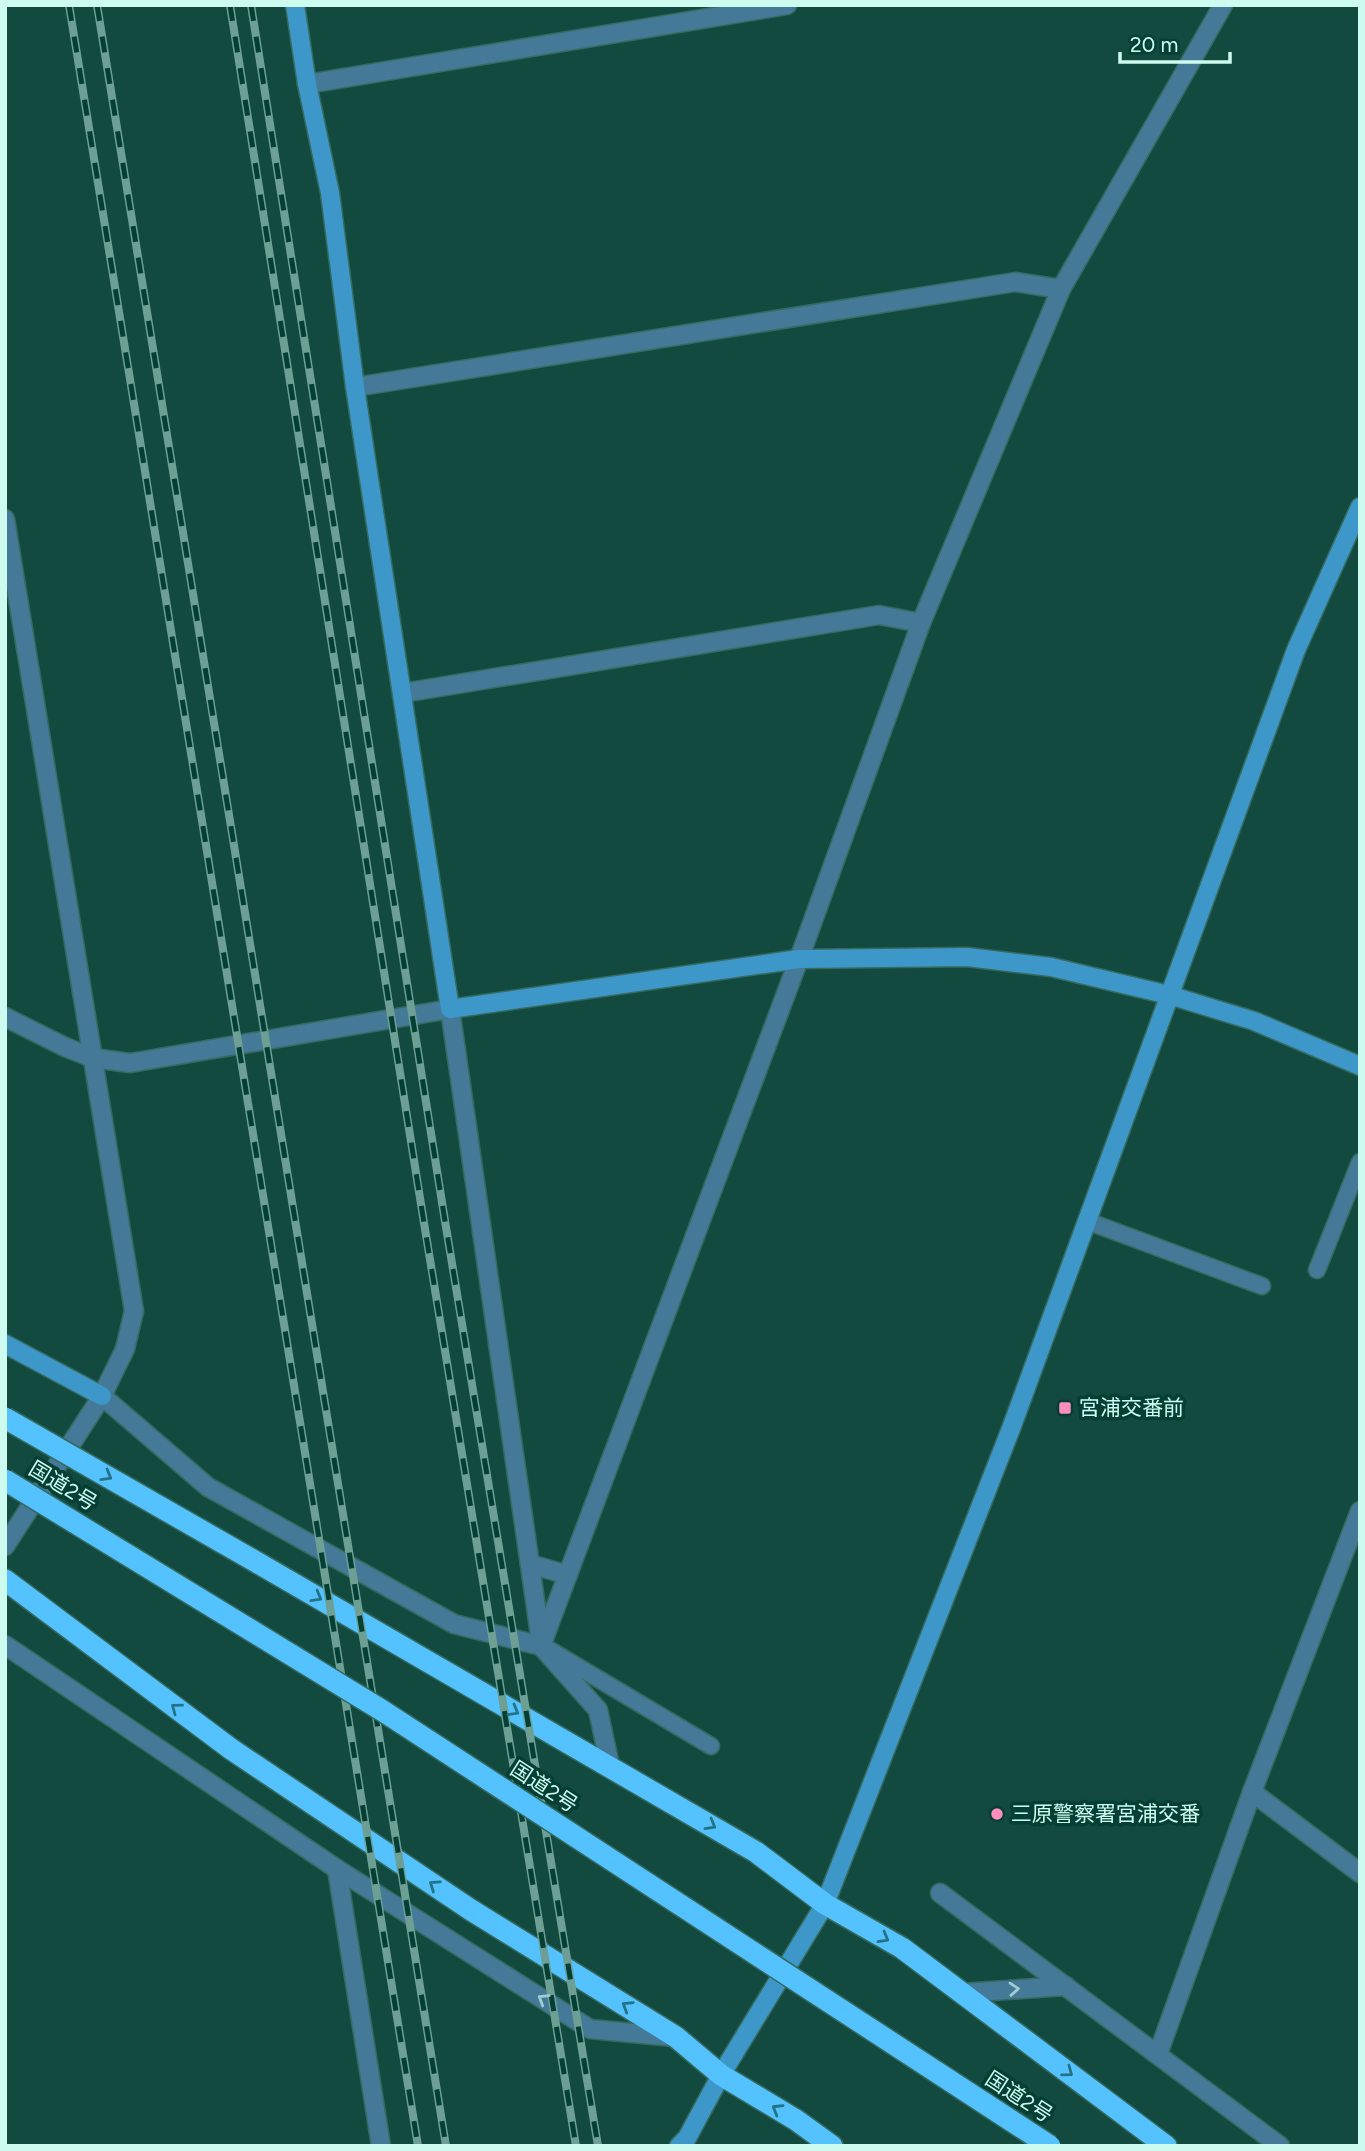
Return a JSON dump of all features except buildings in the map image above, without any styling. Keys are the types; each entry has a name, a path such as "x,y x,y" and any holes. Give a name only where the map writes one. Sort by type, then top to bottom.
{"highway":[{"path":"5,1418 756,1852 825,1904 902,1948 1166,2146"},
{"name":"国道2号","path":"5,1480 383,1711 1050,2146"},
{"path":"5,1580 231,1749 471,1910 676,2037 721,2075 796,2120 832,2146"}],"street":[{"path":"295,5 307,84 330,193 355,387 450,1009 541,1646 598,1710 610,1766"},
{"path":"307,84 787,5"},
{"path":"541,1646 922,623 1062,289 1216,9"},
{"path":"355,387 1015,282 1062,289"},
{"path":"679,2146 687,2138 721,2075 825,1904 1012,1426 1296,650 1360,507"},
{"path":"5,519 134,1311 125,1349 102,1396 5,1546"},
{"path":"403,693 879,615 922,623"},
{"path":"5,1017 65,1048 93,1058 130,1063 450,1009 799,959 967,957 1051,967 1170,995 1254,1021 1360,1066"},
{"path":"5,1344 102,1396 208,1487 454,1624 541,1646"},
{"path":"1158,2054 1252,1792 1360,1511"},
{"path":"530,1564 568,1575"},
{"path":"5,1645 337,1868 590,2029 676,2037"},
{"path":"1252,1792 1360,1873"},
{"path":"337,1868 381,2146"},
{"path":"940,1893 1280,2146"},
{"path":"962,1993 1066,1986"}],"lane":[{"path":"1317,1270 1360,1162"},
{"path":"1087,1221 1262,1286"},
{"path":"541,1646 711,1746"}],"railway":[{"path":"69,5 418,2146"},
{"path":"97,5 446,2146"},
{"path":"230,5 424,1223 576,2146"},
{"path":"251,5 445,1221 598,2146"}],"place":[{"name":"宮浦交番前","path":"1065,1408"},
{"name":"三原警察署宮浦交番","path":"997,1814"}]}
